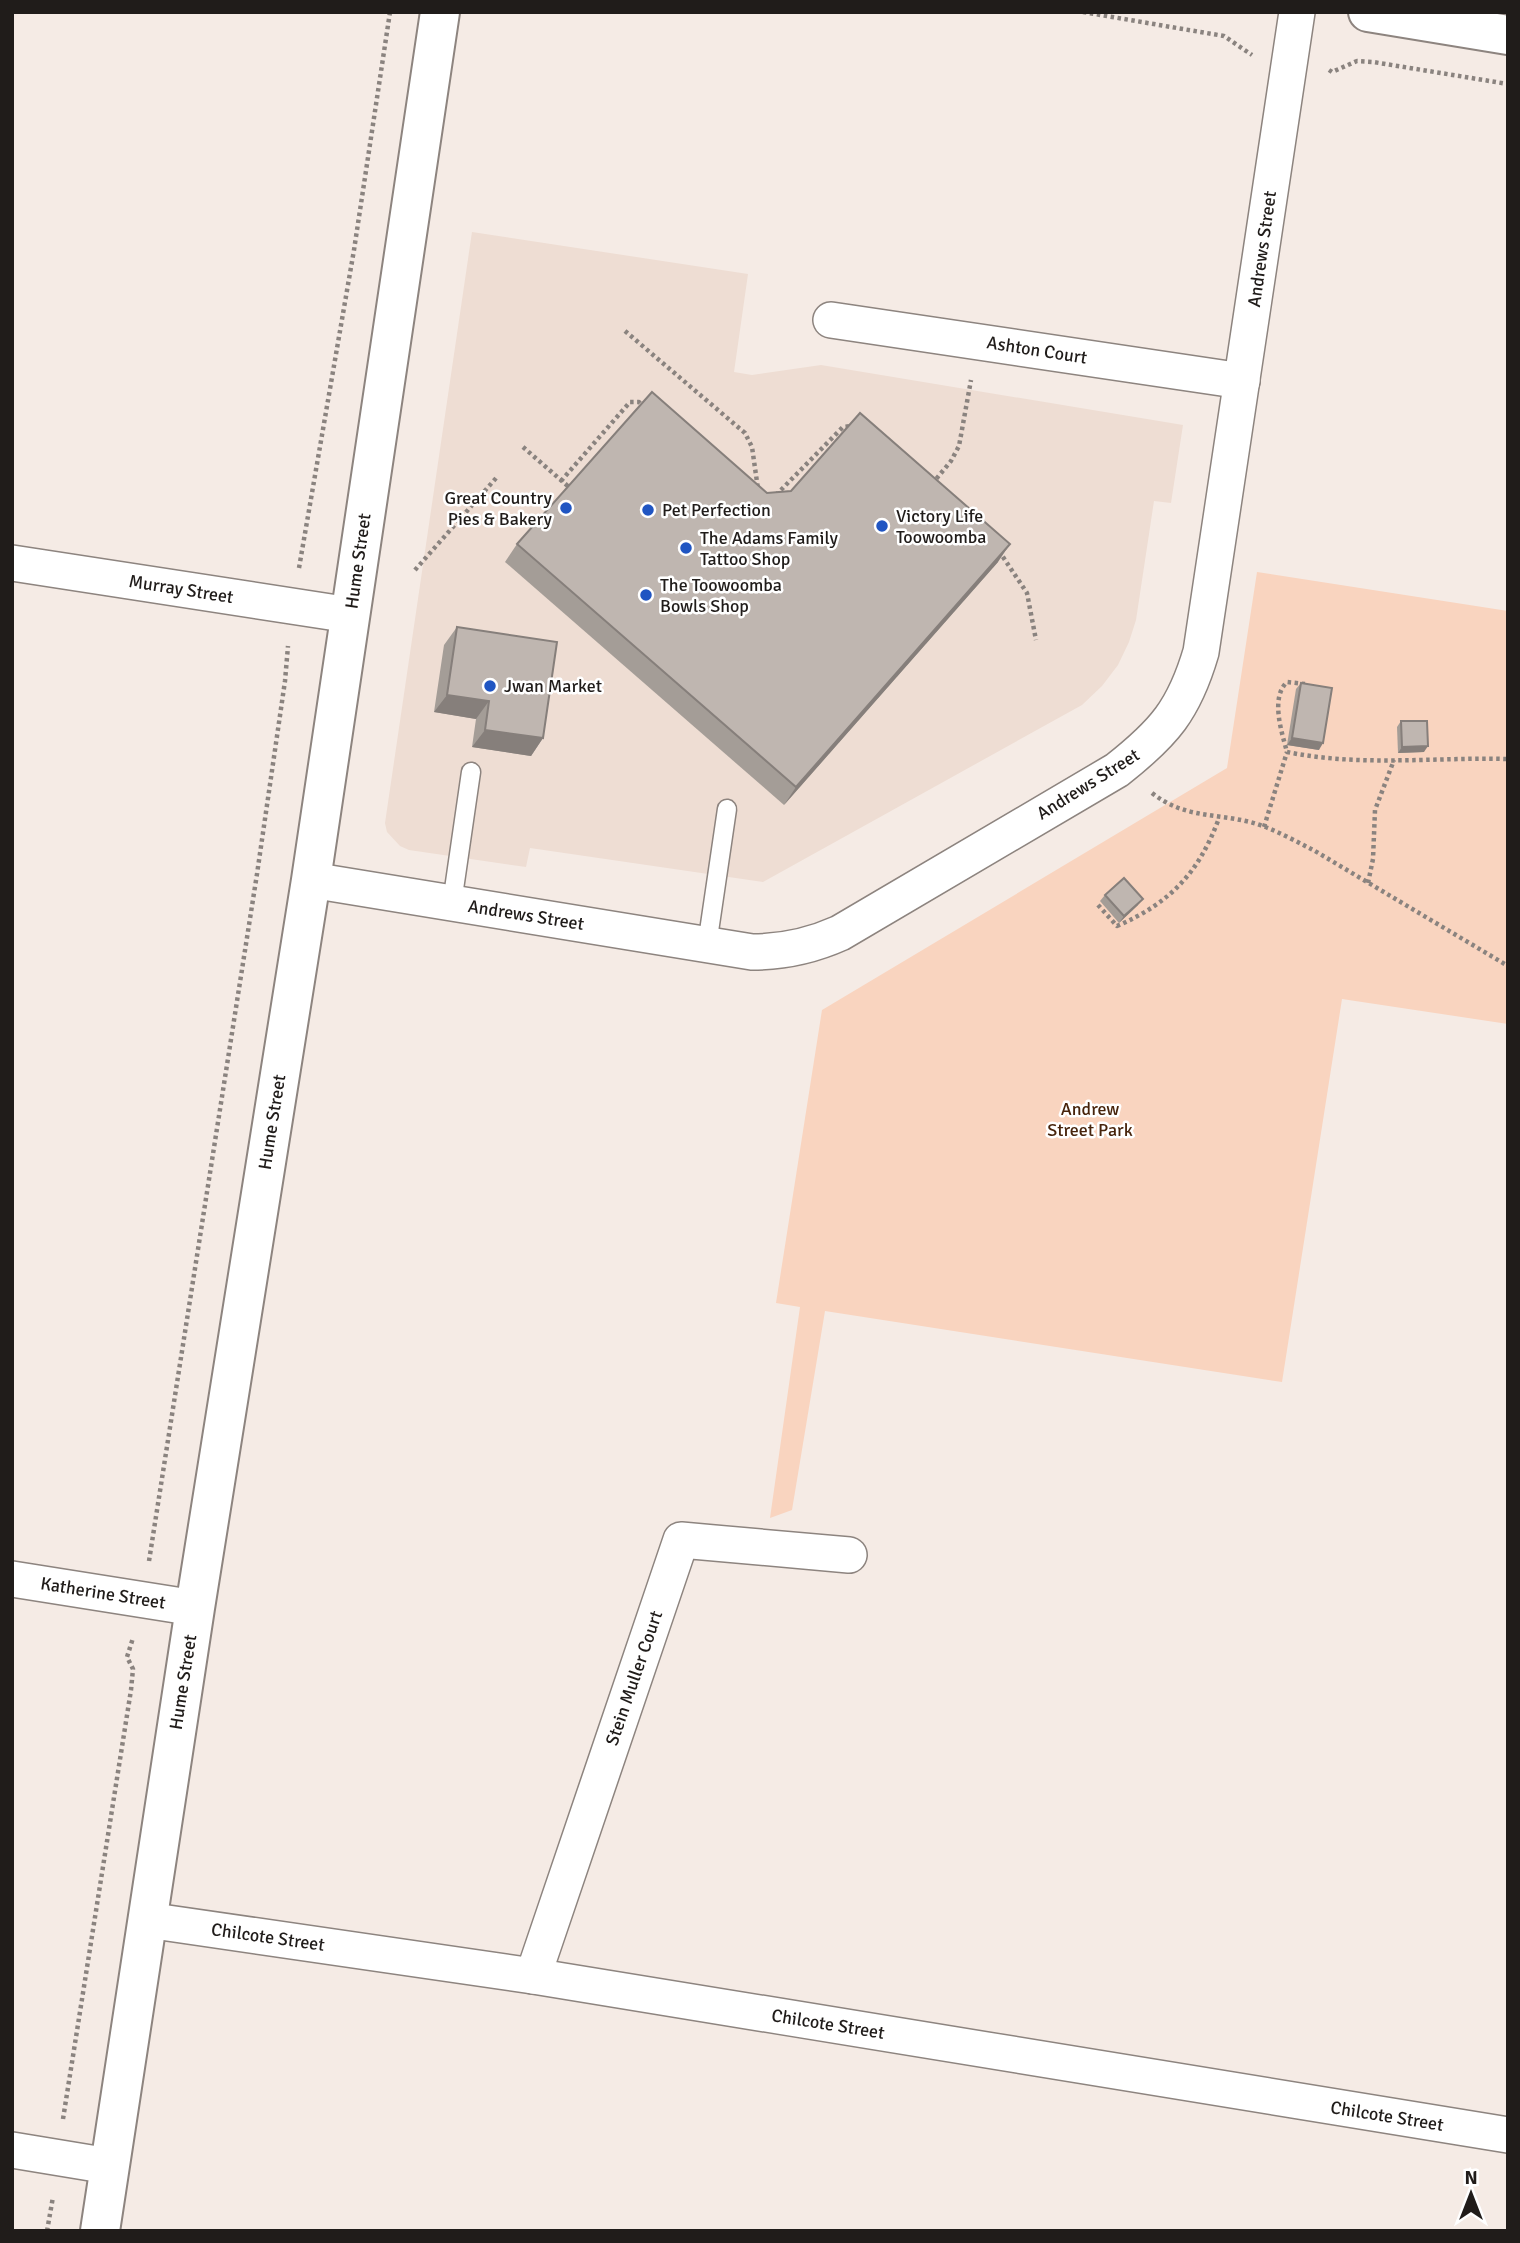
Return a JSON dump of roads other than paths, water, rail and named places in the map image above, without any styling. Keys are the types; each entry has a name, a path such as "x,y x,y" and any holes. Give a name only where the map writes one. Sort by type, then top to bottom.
{"street":[{"name":"Hume Street","path":"100,2231 195,1608 311,880 440,12"},
{"name":"Andrews Street","path":"311,880 707,945 752,952 772,952 816,943 840,933 1142,752 1163,730 1180,705 1201,652 1297,12"},
{"path":"1368,12 1508,35"},
{"name":"Ashton Court","path":"831,320 1242,381"},
{"name":"Murray Street","path":"12,562 350,615"},
{"name":"Stein Muller Court","path":"533,1976 681,1541 849,1555"},
{"name":"Katherine Street","path":"12,1579 195,1608"},
{"name":"Chilcote Street","path":"147,1920 533,1976 1508,2135"},
{"path":"12,2150 109,2165"}],"lane":[{"path":"452,903 471,772"},
{"path":"707,945 727,809"}],"place":[{"name":"Great Country Pies & Bakery","path":"566,508"},
{"name":"Pet Perfection","path":"648,510"},
{"name":"Victory Life Toowoomba","path":"882,526"},
{"name":"The Adams Family Tattoo Shop","path":"686,548"},
{"name":"The Toowoomba Bowls Shop","path":"646,595"},
{"name":"Jwan Market","path":"490,686"}],"park label":[{"name":"Andrew Street Park","path":"1090,1119"}]}
